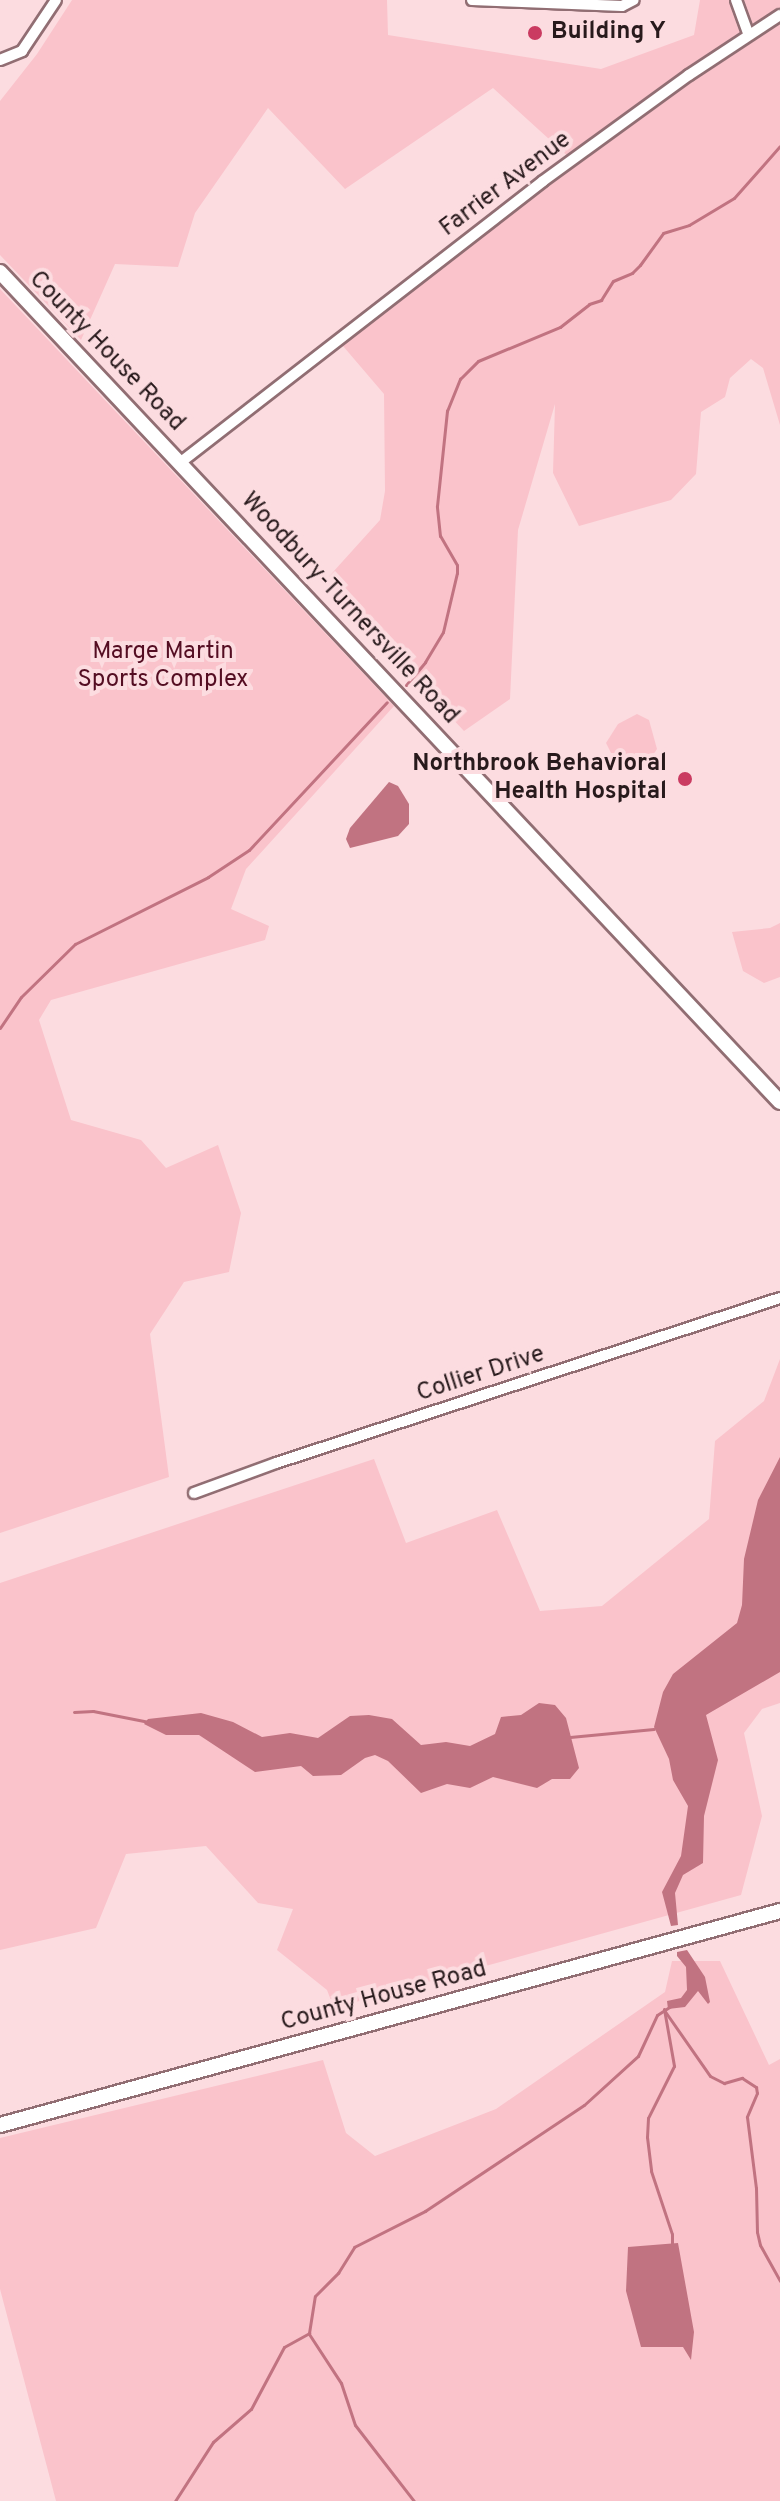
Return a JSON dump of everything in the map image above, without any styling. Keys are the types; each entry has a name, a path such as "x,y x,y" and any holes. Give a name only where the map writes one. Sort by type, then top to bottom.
{"main road":[{"name":"County House Road","path":"0,272 181,462"},
{"name":"Woodbury-Turnersville Road","path":"181,462 780,1102"},
{"name":"County House Road","path":"0,2125 780,1911"}],"street":[{"path":"0,60 22,51 56,0"},
{"path":"472,0 622,6 634,0"},
{"path":"736,0 749,35"},
{"name":"Farrier Avenue","path":"181,462 543,181 780,15"},
{"name":"Collier Drive","path":"194,1493 276,1463 780,1298"}],"green space":[{"path":"72,0 387,0 388,35 601,69 694,35 700,0 780,0 780,425 763,368 751,359 730,378 725,397 701,412 696,474 671,500 579,526 553,473 555,404 518,530 510,699 464,731 324,582 380,520 385,491 384,394 337,339 572,160 493,88 345,189 268,108 195,213 178,267 115,264 81,340 0,255 0,101 37,54"},
{"name":"Marge Martin Sports Complex","path":"0,289 394,706 246,869 231,909 269,926 265,940 51,1000 39,1020 71,1120 141,1140 166,1168 218,1145 241,1213 229,1272 184,1282 150,1334 169,1477 0,1533"},
{"path":"637,714 649,720 657,749 651,758 626,760 611,753 606,743 618,724"},
{"path":"780,923 780,977 764,983 743,971 732,932 770,928"},
{"path":"780,1359 780,1703 762,1709 744,1733 762,1816 741,1895 334,2008 327,1990 277,1950 293,1909 258,1903 206,1846 126,1854 96,1928 0,1950 0,1583 374,1459 406,1543 497,1510 540,1611 602,1606 709,1519 715,1441 764,1401"},
{"path":"672,1961 720,1961 769,2065 780,2059 780,2501 56,2501 0,2289 0,2138 323,2060 346,2133 375,2156 496,2109 665,1992"}],"shaded area":[{"path":"389,782 398,786 409,804 409,824 398,836 350,848 346,839 350,828"},
{"path":"780,1457 780,1672 706,1715 718,1760 704,1816 703,1863 683,1875 675,1893 678,1925 671,1926 662,1892 681,1856 688,1806 673,1780 669,1759 654,1727 663,1692 673,1674 737,1623 742,1605 744,1559 758,1500"},
{"path":"539,1703 555,1705 566,1718 579,1768 570,1779 552,1779 537,1788 493,1777 470,1788 447,1784 421,1793 388,1761 375,1755 365,1758 341,1775 313,1776 301,1766 255,1772 199,1735 166,1735 144,1724 148,1719 201,1713 233,1722 262,1737 290,1733 318,1738 350,1716 369,1715 392,1719 421,1745 446,1742 470,1746 495,1734 501,1717 521,1715"},
{"path":"687,1950 705,1977 710,2002 708,2004 698,1991 685,2007 668,2009 667,2001 681,1998 687,1990 686,1967 677,1952"},
{"path":"678,2243 694,2332 691,2360 683,2347 641,2347 626,2291 628,2247"}],"waterway":[{"path":"406,685 425,662 443,632 457,573 457,565 440,536 437,506 447,411 460,379 478,361 560,327 589,304 601,300 613,281 632,273 640,265 663,233 689,225 734,198 780,146"},
{"path":"0,1028 21,997 75,944 208,877 249,850 387,702"},
{"path":"74,1712 93,1711 149,1722"},
{"path":"570,1737 654,1729"},
{"path":"175,2501 213,2442 251,2409 284,2347 309,2333 315,2296 338,2273 354,2247 425,2211 584,2105 638,2056 657,2015 671,2006"},
{"path":"664,2009 674,2066 648,2118 647,2137 651,2171 672,2234 672,2245"},
{"path":"664,2010 710,2076 724,2083 742,2078 756,2087 757,2093 747,2117 756,2188 757,2232 760,2245 780,2281"},
{"path":"309,2334 341,2383 355,2425 414,2501"}],"place":[{"name":"Building Y","path":"535,33"},
{"name":"Northbrook Behavioral Health Hospital","path":"685,779"}]}
